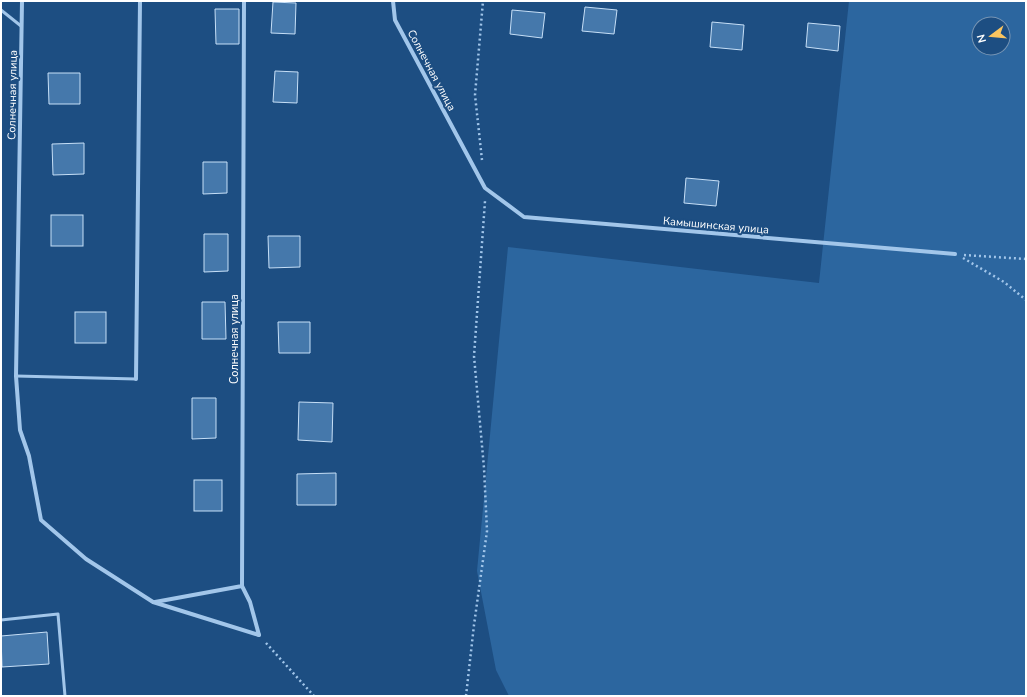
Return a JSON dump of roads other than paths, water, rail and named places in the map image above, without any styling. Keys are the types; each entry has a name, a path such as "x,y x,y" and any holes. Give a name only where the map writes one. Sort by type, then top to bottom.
{"street":[{"name":"Солнечная улица","path":"22,1 16,376 20,430 29,456 41,520 86,560 152,602 259,635 250,602 242,586 244,1"},
{"path":"136,379 140,1"},
{"name":"Солнечная улица","path":"393,1 395,20 485,188"},
{"name":"Камышинская улица","path":"485,188 524,217 955,254"},
{"path":"152,602 242,586"}],"lane":[{"path":"1,10 22,26"},
{"path":"16,376 136,379"},
{"path":"1,620 58,614 65,696"}]}
